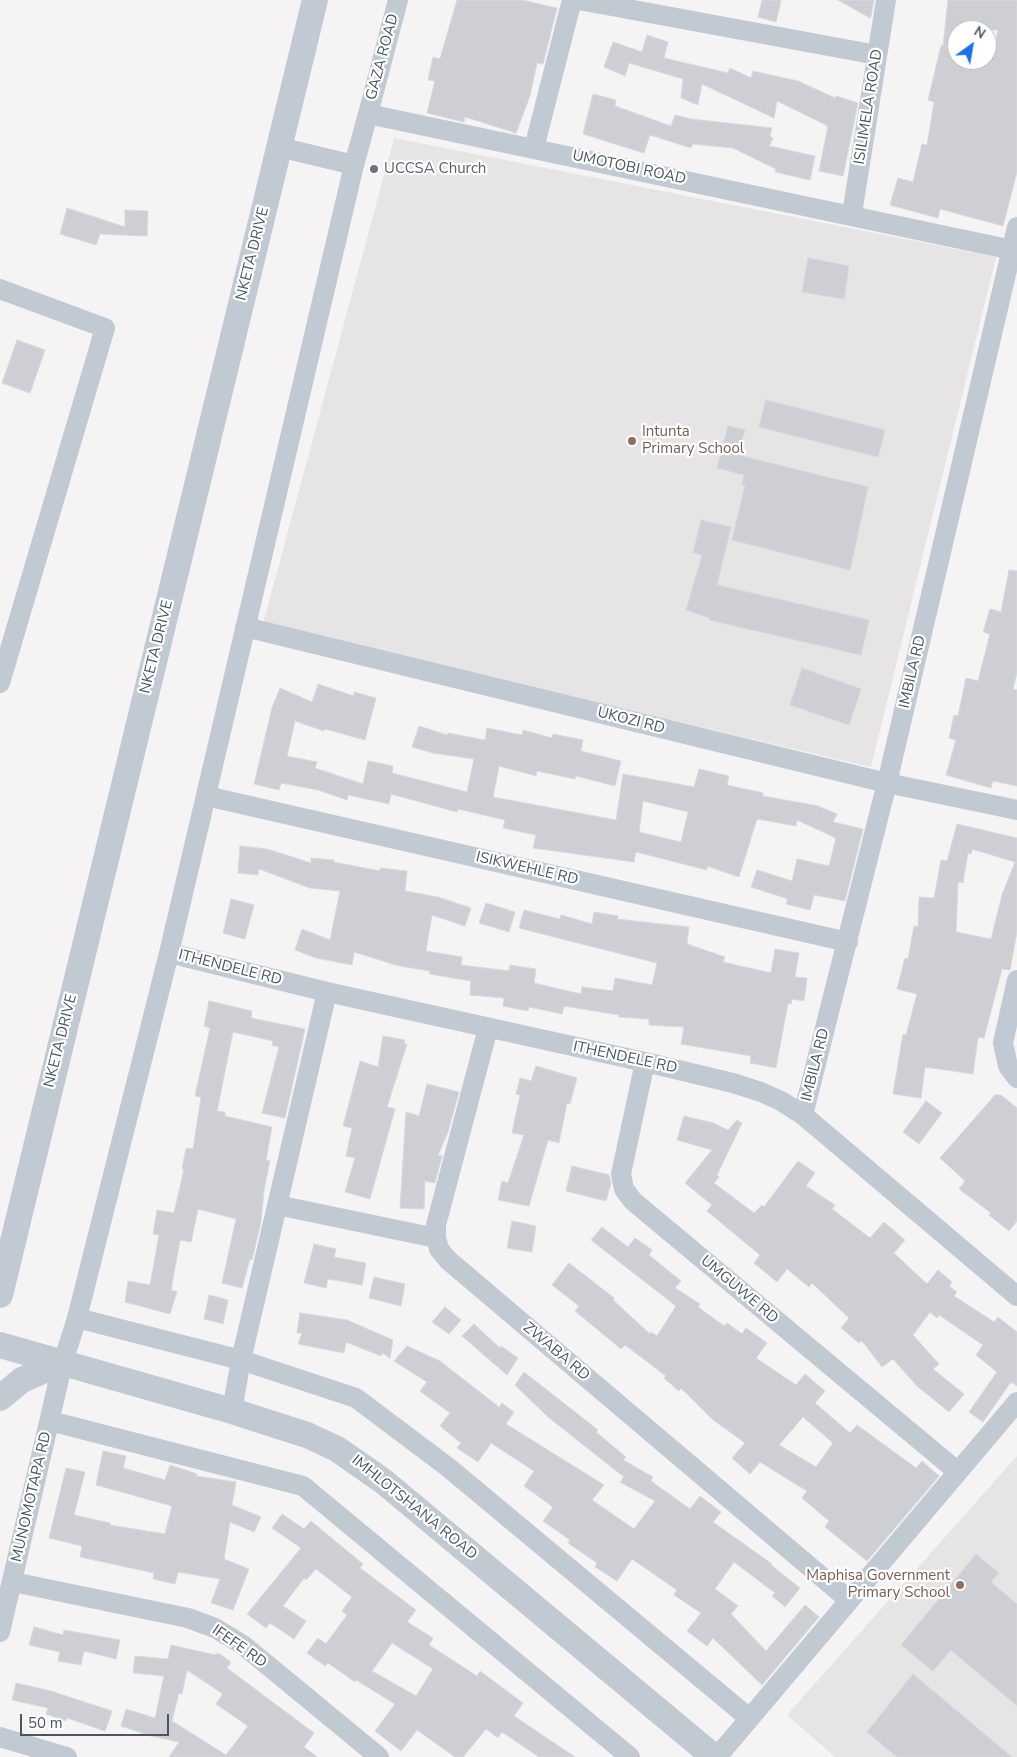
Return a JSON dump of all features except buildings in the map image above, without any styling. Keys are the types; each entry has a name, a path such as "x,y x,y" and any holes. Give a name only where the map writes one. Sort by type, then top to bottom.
{"street":[{"name":"NKETA DRIVE","path":"0,1295 4,1260 315,0"},
{"name":"GAZA ROAD","path":"368,114 398,0"},
{"path":"534,148 572,0"},
{"path":"579,0 877,55"},
{"name":"ISILIMELA ROAD","path":"852,214 886,0"},
{"path":"279,147 354,164 368,114"},
{"name":"UMOTOBI ROAD","path":"368,114 852,214 1015,250"},
{"name":"MUNOMOTAPA RD","path":"0,1632 64,1362 77,1318 169,953 354,164"},
{"name":"IMBILA RD","path":"803,1115 848,942 1015,250 1017,227"},
{"path":"0,289 105,328 0,683"},
{"name":"UKOZI RD","path":"245,627 886,783 1017,810"},
{"name":"ISIKWEHLE RD","path":"206,796 848,942"},
{"name":"ITHENDELE RD","path":"169,953 327,992 733,1082 781,1101 803,1115 1017,1296"},
{"path":"1017,980 1003,1044 1008,1066 1017,1078"},
{"path":"232,1411 241,1360 327,992"},
{"path":"278,1205 436,1238 436,1225 488,1028"},
{"name":"UMGUWE RD","path":"645,1062 621,1174 624,1189 633,1201 958,1472"},
{"name":"ZWABA RD","path":"436,1238 439,1249 448,1260 849,1600"},
{"path":"77,1318 241,1360 342,1393 369,1407 449,1468 749,1718"},
{"name":"IMHLOTSHANA ROAD","path":"0,1345 232,1411 307,1436 360,1462 715,1757"},
{"path":"0,1398 22,1380 64,1362"},
{"path":"715,1757 1017,1402"},
{"path":"50,1421 303,1486 630,1757"},
{"name":"IFEFE RD","path":"13,1582 188,1618 215,1628 243,1645 379,1757"},
{"path":"0,1737 67,1757"}],"shaded area":[{"name":"Intunta Primary School","path":"394,138 996,257 871,767 263,624"},
{"name":"Maphisa Government Primary School","path":"1017,1456 1017,1757 835,1757 787,1715"}],"place":[{"name":"UCCSA Church","path":"374,169"},
{"name":"Intunta Primary School","path":"632,441"},
{"name":"Maphisa Government Primary School","path":"960,1585"}]}
